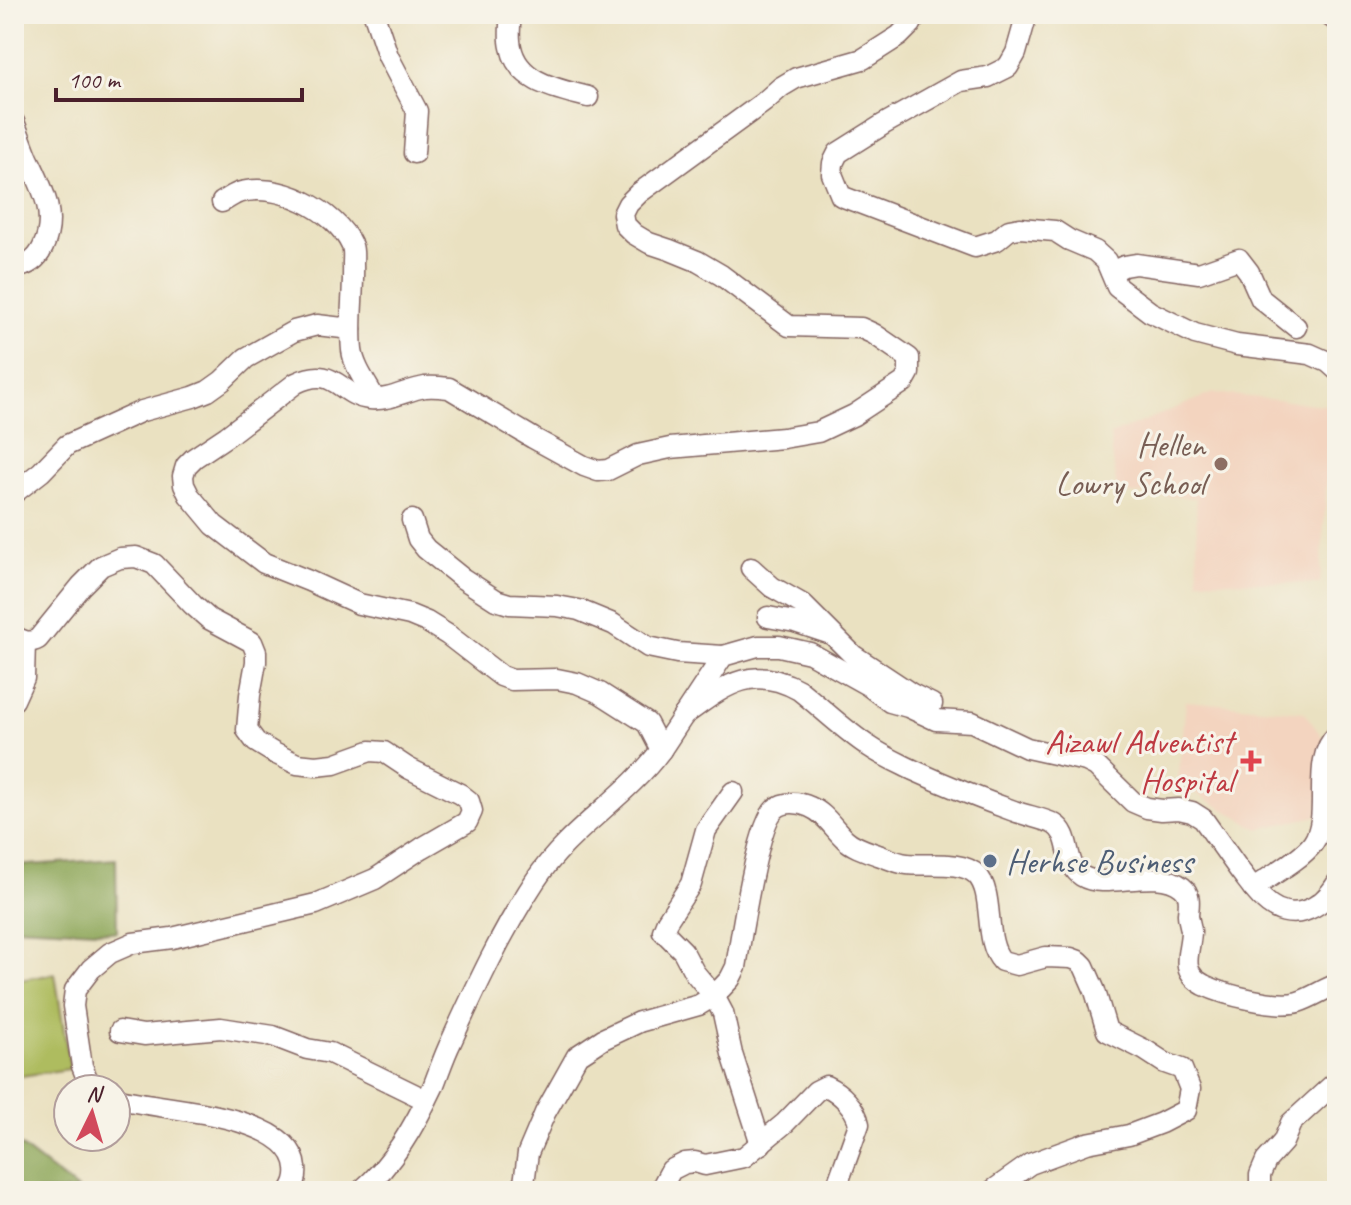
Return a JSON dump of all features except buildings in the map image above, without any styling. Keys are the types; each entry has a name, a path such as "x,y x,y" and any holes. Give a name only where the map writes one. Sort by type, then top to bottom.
{"street":[{"path":"374,14 388,56 417,111 414,153"},
{"path":"510,14 511,51 523,70 549,87 588,97"},
{"path":"661,750 647,723 600,693 557,679 512,680 501,676 427,622 410,615 359,604 264,563 214,525 189,495 183,476 186,466 296,383 307,378 327,378 357,396 375,399 421,387 449,388 533,438 598,471 608,470 638,455 670,448 818,432 854,415 904,382 909,373 909,358 861,328 789,326 721,275 697,261 634,234 625,225 623,214 639,193 781,87 796,78 863,59 899,36 911,24 912,14"},
{"path":"1027,14 1016,53 1008,67 988,77 961,81 838,153 832,174 841,196 975,247 997,240 1009,230 1055,231 1095,251 1106,261 1117,287 1150,312 1195,334 1237,345 1310,354 1337,370"},
{"path":"1327,14 1337,21"},
{"path":"14,122 47,197 50,220 48,238 39,257 24,267 14,268"},
{"path":"222,202 239,193 258,190 285,194 311,205 335,221 353,248 353,354 375,399"},
{"path":"1111,272 1136,264 1199,273 1239,259 1249,272 1261,299 1296,327"},
{"path":"14,493 41,472 67,445 142,411 208,391 246,358 294,331 317,325 351,329"},
{"path":"412,520 418,539 426,549 496,600 509,604 579,610 613,624 648,647 677,653 723,656 758,646 779,646 810,653 869,686 890,702 936,720 972,722"},
{"path":"14,700 24,678 20,639 33,642 38,639 101,566 120,558 136,557 154,564 209,619 252,642 256,662 247,730 256,742 297,764 316,766 334,764 370,751 384,752 460,794 469,801 472,811 467,822 375,879 316,904 172,938 133,943 110,953 91,969 75,990 73,1006 85,1073"},
{"path":"751,568 772,587 802,604 853,655 912,694 1027,748 1086,761 1096,766 1133,802 1147,808 1192,812 1203,819 1253,888 1265,902 1278,910 1295,913 1313,909 1325,900 1337,883"},
{"path":"768,617 831,634"},
{"path":"361,1191 382,1171 401,1145 426,1100 483,972 538,877 563,846 628,787 661,750 723,656"},
{"path":"684,715 723,688 747,678 773,679 787,684 799,690 871,748 1017,812 1053,823 1061,829 1070,861 1079,875 1092,879 1165,880 1186,889 1190,901 1188,915 1191,932 1187,966 1194,978 1205,986 1268,1003 1297,1003 1337,984"},
{"path":"1253,888 1308,850 1316,840 1326,751 1337,735"},
{"path":"733,792 706,830 691,884 663,931 683,951 723,1013 732,1054 761,1144"},
{"path":"523,1191 528,1153 545,1113 577,1056 603,1039 639,1022 699,1005 714,996 730,979 736,967 755,863 766,822 774,809 783,804 796,803 823,815 847,842 867,852 903,863 967,868 977,874 985,895 994,950 1002,961 1009,965 1046,957 1079,961 1095,991 1107,1031 1182,1069 1190,1089 1186,1110 1129,1135 1087,1143 1030,1164 992,1191"},
{"path":"120,1031 144,1035 221,1028 273,1036 307,1049 330,1053 426,1100"},
{"path":"1260,1191 1260,1175 1266,1161 1283,1142 1291,1123 1337,1081"},
{"path":"662,1191 667,1176 677,1166 695,1162 705,1165 744,1157 785,1123 816,1091 826,1086 845,1100 857,1115 859,1124 835,1191"},
{"path":"132,1101 198,1111 256,1127 280,1141 295,1158 297,1172 290,1191"}],"shaded area":[{"name":"Hellen Lowry School","path":"1213,393 1332,406 1320,584 1198,580 1196,498 1117,493 1110,435"},
{"name":"Aizawl Adventist Hospital","path":"1186,701 1304,712 1323,738 1317,816 1258,829 1178,783"}],"green space":[{"path":"116,859 117,932 14,927 14,866"},
{"path":"55,974 70,1069 14,1077 14,981"},
{"path":"14,1141 79,1191 14,1191"}],"place":[{"name":"Hellen Lowry School","path":"1221,464"},
{"name":"Aizawl Adventist Hospital","path":"1251,761"},
{"name":"Herhse Business","path":"990,861"}]}
